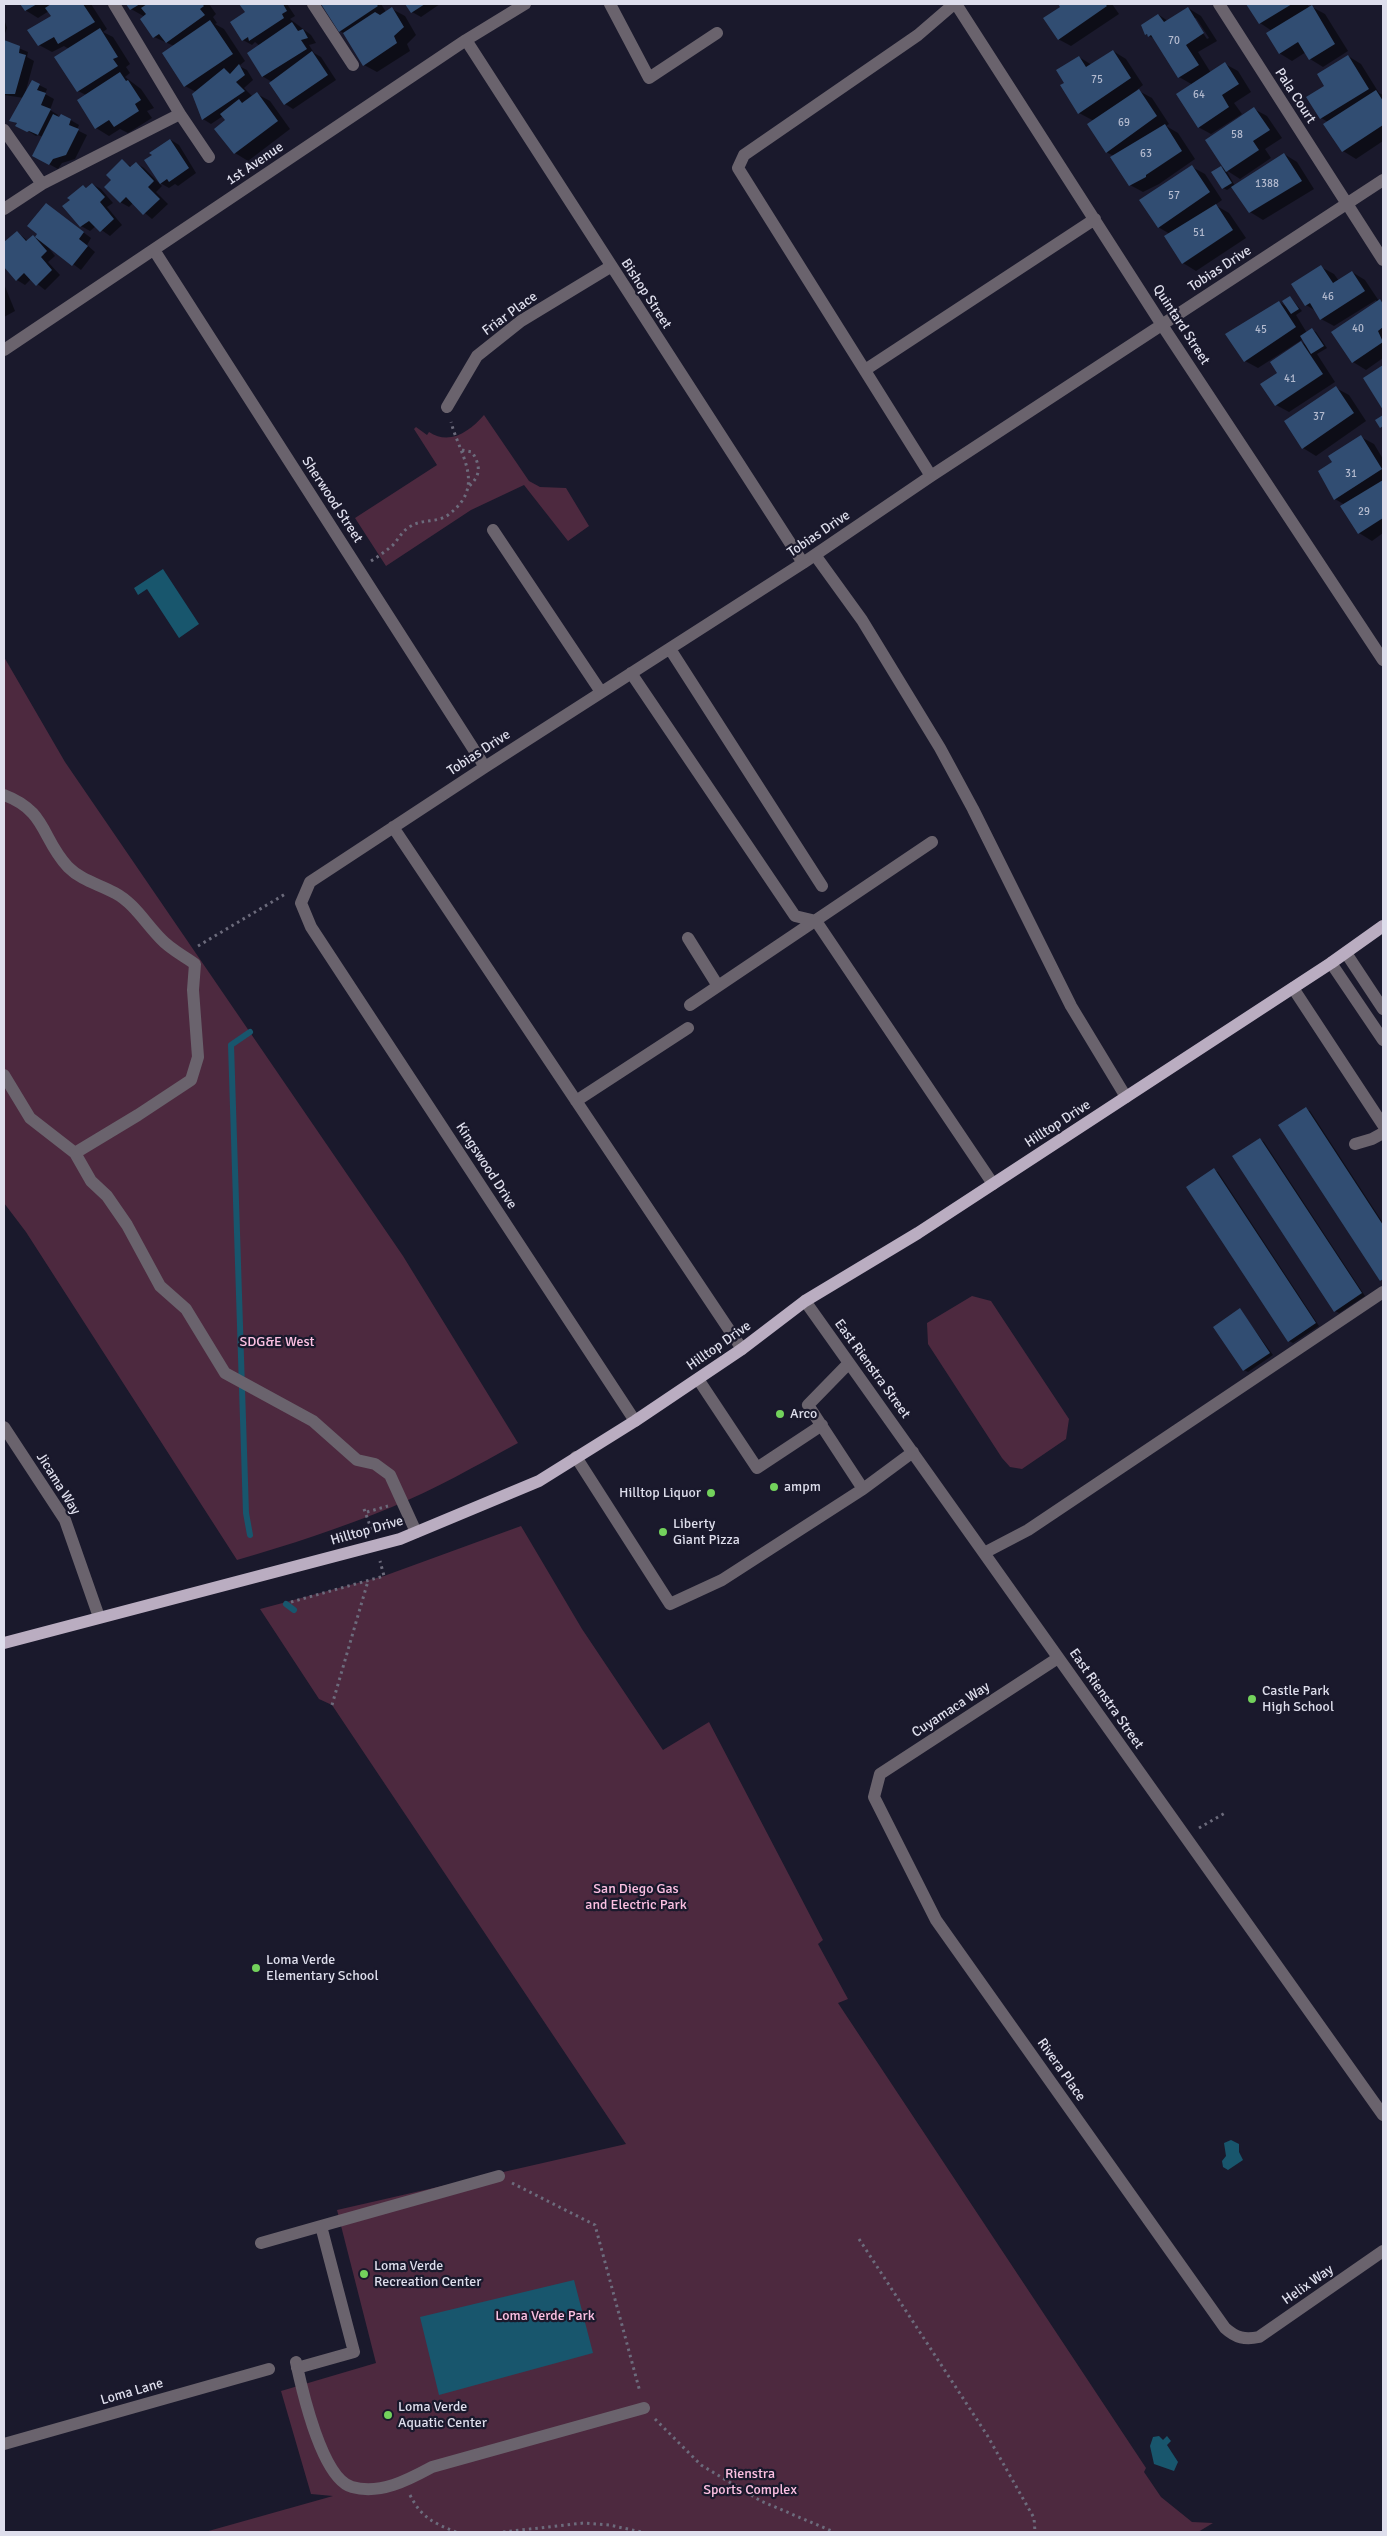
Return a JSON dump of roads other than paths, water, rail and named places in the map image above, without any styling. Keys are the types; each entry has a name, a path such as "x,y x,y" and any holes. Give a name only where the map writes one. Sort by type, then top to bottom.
{"main road":[{"name":"Hilltop Drive","path":"4,1643 346,1553 416,1532 539,1481 698,1379 742,1349 805,1301 918,1233 1332,963 1383,926"}],"street":[{"path":"114,4 180,114 209,157"},
{"path":"313,4 353,65"},
{"name":"1st Avenue","path":"4,350 466,40 525,4"},
{"path":"610,4 649,78 717,33"},
{"path":"931,476 738,168 744,155 918,35 955,4"},
{"name":"Quintard Street","path":"955,4 1162,325 1383,660"},
{"name":"Pala Court","path":"1218,4 1383,260"},
{"name":"Bishop Street","path":"466,40 803,563"},
{"path":"4,209 42,184 180,114"},
{"path":"4,130 42,184"},
{"name":"Tobias Drive","path":"312,927 301,903 310,882 484,767 803,563 931,476 1383,180"},
{"path":"865,370 1095,219"},
{"name":"Sherwood Street","path":"154,250 484,767"},
{"name":"Friar Place","path":"447,407 477,356 522,321 610,266"},
{"path":"494,530 601,692"},
{"path":"815,555 862,620 940,748 973,809 1071,1006 1126,1097"},
{"path":"670,648 822,886"},
{"path":"631,673 795,916 816,921 993,1184"},
{"path":"4,795 21,801 34,813 69,868 88,882 115,892 131,904 163,941 195,964 193,990 198,1057 191,1080 75,1153"},
{"path":"393,827 742,1349"},
{"path":"690,1005 932,842"},
{"name":"Kingswood Drive","path":"312,927 635,1421"},
{"path":"688,938 718,986"},
{"path":"1346,953 1383,1009"},
{"path":"1332,963 1383,1040"},
{"path":"1293,988 1383,1125"},
{"path":"576,1101 688,1028"},
{"path":"4,1075 30,1118 75,1153 91,1181 107,1196 127,1225 160,1286 186,1309 225,1373 313,1421 357,1460 374,1464 390,1475 416,1532"},
{"path":"1355,1144 1372,1139 1383,1133"},
{"path":"984,1553 1028,1530 1383,1292"},
{"name":"East Rienstra Street","path":"805,1301 1383,2115"},
{"path":"849,1363 808,1405 863,1488"},
{"path":"698,1379 757,1468 822,1425"},
{"name":"Jicama Way","path":"4,1427 65,1520 99,1617"},
{"path":"576,1457 670,1604 722,1580 863,1488 913,1452"},
{"name":"Cuyamaca Way","path":"874,1797 880,1774 1058,1658"},
{"name":"Rivera Place","path":"874,1797 936,1920 1226,2328 1234,2336 1248,2339"},
{"path":"261,2243 499,2176"},
{"path":"321,2226 354,2352 296,2365 307,2408 328,2466 350,2487 371,2489 403,2482 432,2467 644,2408"},
{"name":"Helix Way","path":"1248,2339 1259,2337 1383,2251"},
{"name":"Loma Lane","path":"4,2444 269,2369"}],"water":[{"path":"163,569 199,624 179,638 147,589 138,595 134,588"},
{"path":"1231,2140 1239,2144 1239,2152 1243,2160 1228,2170 1223,2167 1222,2161 1226,2156 1224,2143"},
{"path":"574,2280 593,2353 439,2395 420,2317"},
{"path":"1159,2436 1163,2440 1167,2436 1171,2441 1167,2445 1178,2462 1174,2471 1154,2464 1150,2446 1153,2437"}],"waterway":[{"path":"250,1032 231,1045 246,1513 250,1535"},
{"path":"286,1604 294,1610"}],"place":[{"name":"Arco","path":"780,1414"},
{"name":"ampm","path":"774,1487"},
{"name":"Hilltop Liquor","path":"711,1493"},
{"name":"Liberty Giant Pizza","path":"663,1532"},
{"name":"Castle Park High School","path":"1252,1699"},
{"name":"Loma Verde Elementary School","path":"256,1968"},
{"name":"Loma Verde Recreation Center","path":"364,2274"},
{"name":"Loma Verde Aquatic Center","path":"388,2415"}],"park label":[{"name":"SDG&E West","path":"277,1342"},
{"name":"San Diego Gas and Electric Park","path":"636,1898"},
{"name":"Loma Verde Park","path":"545,2316"},
{"name":"Rienstra Sports Complex","path":"750,2482"}]}
